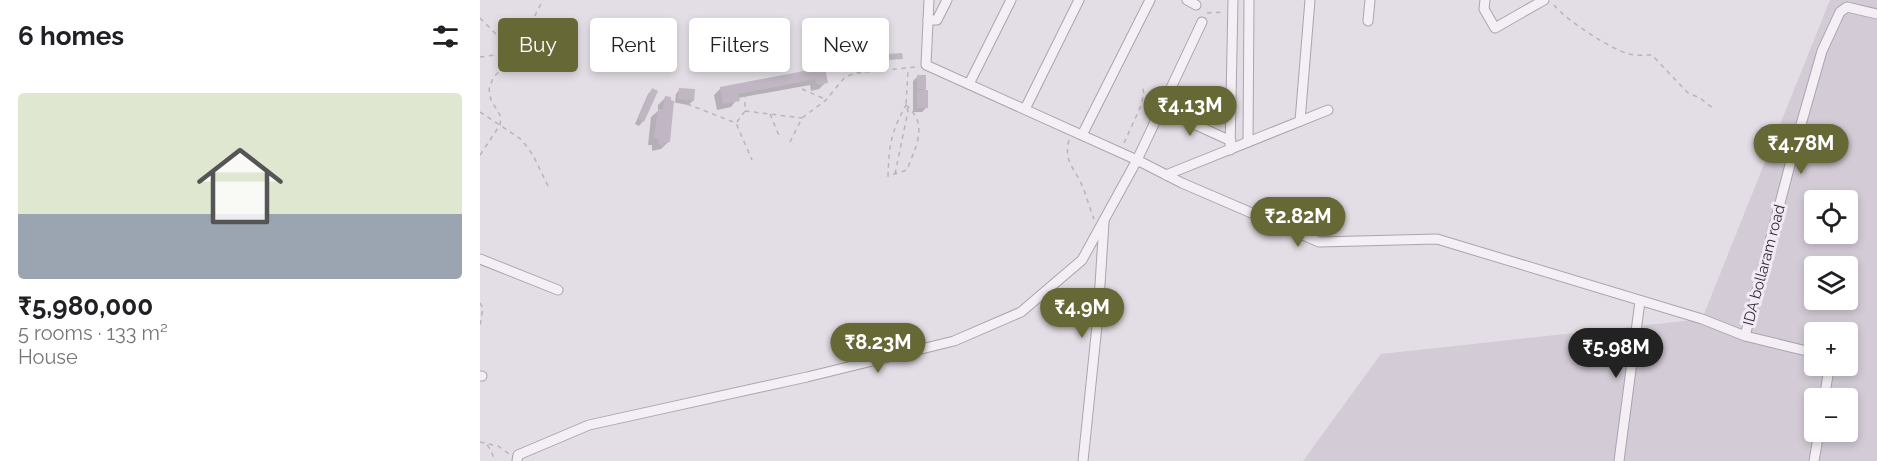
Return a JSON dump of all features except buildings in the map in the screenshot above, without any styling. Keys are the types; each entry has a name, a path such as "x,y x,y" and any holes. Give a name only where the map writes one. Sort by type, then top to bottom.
{"street":[{"path":"929,0 926,65 1319,242 1437,239 1702,319 1745,336 1804,350"},
{"path":"928,20 937,20 947,0"},
{"path":"969,84 1011,0"},
{"path":"1025,109 1080,0"},
{"path":"1079,134 1150,0"},
{"path":"1187,0 1196,4"},
{"path":"1231,146 1233,0"},
{"path":"1248,142 1249,0"},
{"path":"1300,122 1310,0"},
{"path":"1368,21 1370,0"},
{"path":"1485,0 1484,9 1495,28 1544,0"},
{"name":"IDA bollaram road","path":"1745,336 1822,51 1840,12 1847,7 1877,14"},
{"path":"518,458 589,424 807,377 954,341 1021,312 1082,260 1137,160 1202,22"},
{"path":"1161,108 1231,146"},
{"path":"1166,175 1231,146 1248,142 1328,110"},
{"path":"1083,461 1098,316 1104,220"},
{"path":"480,258 558,290"},
{"path":"1619,461 1640,301"},
{"path":"1814,461 1817,442"}],"path":[{"path":"534,18 543,0"},
{"path":"1549,0 1560,12 1591,35 1628,54 1652,55 1688,93 1700,98 1714,109"},
{"path":"1196,4 1206,13 1233,12"},
{"path":"480,18 498,37"},
{"path":"480,57 498,54"},
{"path":"790,142 802,118 826,100 845,77 856,73 908,69 906,105 908,111 896,174"},
{"path":"480,154 500,124 501,117 490,100 489,89 493,78 499,72"},
{"path":"1120,152 1140,108 1144,94 1142,85"},
{"path":"802,89 826,100"},
{"path":"736,123 745,111 745,95"},
{"path":"687,104 736,123 752,160"},
{"path":"906,105 915,112 919,121 918,138 907,170 888,176 889,149 893,128 906,105"},
{"path":"480,111 522,140 533,155 550,190"},
{"path":"745,111 802,118"},
{"path":"769,114 780,138"},
{"path":"1079,134 1068,141 1067,154 1098,230"},
{"path":"480,303 483,308 480,326"},
{"path":"480,442 498,446 518,458"},
{"path":"487,444 492,450 495,461"}],"shaded area":[{"path":"1830,0 1877,0 1877,461 1303,461 1381,354 1702,319"}]}
